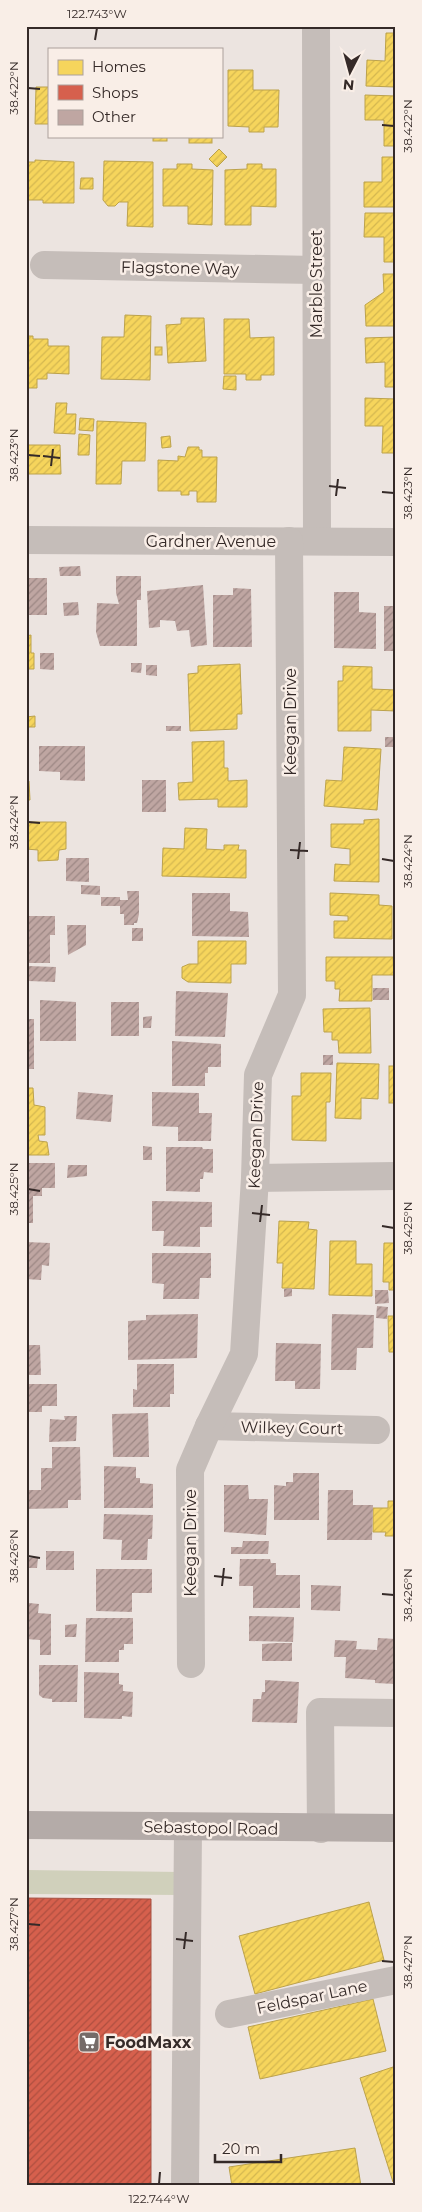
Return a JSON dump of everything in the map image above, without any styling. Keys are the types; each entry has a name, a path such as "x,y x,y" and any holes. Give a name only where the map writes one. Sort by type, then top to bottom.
{"main road":[{"name":"Sebastopol Road","path":"26,1825 188,1828 396,1828"}],"street":[{"name":"Marble Street","path":"316,26 317,541"},
{"name":"Flagstone Way","path":"44,265 315,270"},
{"name":"Gardner Avenue","path":"26,540 396,542"},
{"name":"Keegan Drive","path":"191,1664 190,1470 244,1354 255,1178 258,1075 292,995 289,541"},
{"path":"255,1178 386,1175"},
{"name":"Wilkey Court","path":"209,1426 376,1430"},
{"path":"321,1829 320,1712 396,1713"},
{"path":"186,2186 188,1828"},
{"name":"Feldspar Lane","path":"229,2014 396,1980"}],"green space":[{"path":"26,1870 181,1872 181,1895 26,1894"}],"building: Homes":[{"path":"386,33 396,33 395,87 366,86 367,60 385,61"},
{"path":"228,70 253,70 253,90 279,90 278,127 264,127 264,132 249,132 249,127 228,126"},
{"path":"26,87 28,87 27,123 26,123"},
{"path":"36,87 48,87 48,124 35,124"},
{"path":"365,95 396,96 396,146 384,146 384,120 365,120"},
{"path":"153,138 167,138 167,141 153,141"},
{"path":"189,138 212,138 212,143 189,143"},
{"path":"219,149 227,157 217,167 209,159"},
{"path":"382,157 396,157 396,207 364,207 364,182 382,182"},
{"path":"35,160 74,162 74,203 43,203 43,200 27,200 26,165 28,162 35,162"},
{"path":"104,161 153,162 153,227 127,226 128,202 119,202 115,206 108,206 103,200"},
{"path":"177,164 192,164 192,169 213,170 212,225 188,224 188,206 163,206 163,169 177,169"},
{"path":"247,164 262,164 262,169 276,169 276,207 251,206 251,225 225,225 225,170 247,169"},
{"path":"81,178 93,178 93,189 80,189"},
{"path":"365,213 396,213 396,262 384,262 384,237 364,237"},
{"path":"383,274 396,274 396,326 366,326 365,305 384,292"},
{"path":"125,315 151,316 150,380 101,379 102,337 124,337"},
{"path":"181,318 204,318 206,361 168,363 166,325 181,324"},
{"path":"224,319 249,319 250,338 274,337 274,375 261,375 261,380 246,380 246,374 224,374"},
{"path":"26,336 33,336 33,339 48,339 48,346 69,346 69,374 47,373 47,379 37,379 37,388 26,388"},
{"path":"396,337 396,387 385,387 385,362 366,363 365,338"},
{"path":"155,347 162,347 162,355 155,355"},
{"path":"224,376 236,376 236,390 223,389"},
{"path":"365,398 396,399 396,453 382,453 383,426 365,426"},
{"path":"56,403 67,403 66,414 76,414 75,434 54,433"},
{"path":"80,418 94,419 93,431 79,430"},
{"path":"97,421 146,423 145,461 122,461 121,484 96,484"},
{"path":"79,434 90,435 89,455 78,455"},
{"path":"170,436 171,447 162,448 161,437"},
{"path":"26,445 60,445 61,474 26,474"},
{"path":"188,447 199,447 199,450 202,450 202,457 217,457 216,502 197,502 197,491 189,491 189,495 181,495 181,491 158,491 158,460 178,461 178,456 185,457"},
{"path":"31,635 31,653 34,653 34,669 26,669 26,636"},
{"path":"240,664 242,714 237,714 237,729 190,731 188,674 198,673 198,666"},
{"path":"343,666 372,667 372,689 396,690 396,711 371,710 371,731 338,731 338,681 343,681"},
{"path":"35,716 35,727 26,727 26,717"},
{"path":"224,741 224,768 228,768 228,781 247,780 247,807 218,807 218,799 179,800 178,783 193,782 192,742"},
{"path":"344,747 381,749 377,810 324,806 326,780 342,781"},
{"path":"26,781 29,781 30,800 26,800"},
{"path":"379,819 379,882 334,881 335,864 350,865 350,849 331,847 331,824 364,824 364,820"},
{"path":"26,822 66,822 66,849 59,850 58,860 38,861 38,850 26,849"},
{"path":"185,828 207,829 206,849 224,850 224,845 239,845 238,850 246,850 246,878 162,876 163,848 184,849"},
{"path":"330,893 379,895 379,905 392,906 392,939 334,938 334,921 348,921 348,916 330,915"},
{"path":"198,941 246,941 246,964 231,964 231,983 188,982 182,978 182,967 189,964 198,964"},
{"path":"326,957 393,957 394,975 372,975 372,1001 339,1001 340,989 335,989 335,981 326,981"},
{"path":"370,1008 371,1053 339,1053 338,1040 332,1040 332,1032 324,1032 323,1009"},
{"path":"337,1063 379,1064 378,1099 361,1098 361,1119 335,1118"},
{"path":"389,1066 396,1066 396,1103 389,1103"},
{"path":"301,1073 331,1073 330,1102 326,1102 326,1141 292,1140 292,1096 301,1096"},
{"path":"26,1088 33,1088 34,1105 45,1107 45,1135 38,1135 39,1141 47,1142 49,1155 26,1155"},
{"path":"279,1221 309,1222 308,1229 317,1230 314,1289 282,1288 283,1263 277,1263"},
{"path":"330,1241 356,1241 356,1264 372,1264 372,1296 329,1295"},
{"path":"384,1243 396,1243 396,1290 389,1290 389,1282 383,1282"},
{"path":"388,1316 396,1316 396,1352 389,1352"},
{"path":"388,1501 396,1501 396,1536 385,1536 386,1532 373,1532 373,1508 388,1508"},
{"path":"369,1902 384,1960 255,1994 239,1936"},
{"path":"373,1999 386,2051 260,2079 248,2027"},
{"path":"396,2066 396,2181 393,2182 360,2078"},
{"path":"355,2148 361,2186 232,2186 229,2167"}],"building: Shops":[{"name":"FoodMaxx","path":"26,1898 151,1899 151,2186 26,2186"}],"building: Other":[{"path":"80,566 81,576 60,576 59,567"},
{"path":"116,576 141,576 141,600 137,600 137,646 100,646 96,632 97,603 119,604 116,593"},
{"path":"26,578 47,578 47,615 26,615"},
{"path":"203,585 207,645 191,647 189,630 177,631 175,621 160,620 160,627 149,628 147,591"},
{"path":"233,588 251,589 252,647 213,647 213,595 233,595"},
{"path":"334,592 359,592 359,612 376,613 376,649 334,648"},
{"path":"78,602 79,615 64,616 63,603"},
{"path":"384,606 396,606 396,651 384,651"},
{"path":"40,653 54,653 54,670 40,669"},
{"path":"131,663 142,663 141,673 131,672"},
{"path":"146,665 157,665 157,676 146,675"},
{"path":"166,726 181,726 181,731 166,731"},
{"path":"385,737 396,737 396,747 385,747"},
{"path":"39,746 85,746 85,781 60,780 60,772 39,771"},
{"path":"142,780 166,780 166,812 142,812"},
{"path":"66,858 89,858 89,882 66,881"},
{"path":"81,885 100,886 100,895 81,894"},
{"path":"127,891 139,891 139,914 137,923 134,923 134,925 124,925 124,914 120,914 120,906 101,906 101,897 120,897 120,900 128,900"},
{"path":"192,893 230,893 230,911 248,912 249,937 192,936"},
{"path":"27,916 55,916 55,935 50,935 50,963 26,963"},
{"path":"67,925 86,925 86,945 68,955"},
{"path":"132,928 143,928 143,941 132,941"},
{"path":"28,966 56,967 55,982 28,981"},
{"path":"373,988 389,988 389,1000 373,1000"},
{"path":"176,991 228,993 225,1037 175,1036"},
{"path":"40,1000 76,1002 76,1041 40,1041"},
{"path":"111,1002 139,1002 139,1036 111,1036"},
{"path":"152,1016 151,1028 143,1028 143,1017"},
{"path":"26,1019 34,1019 34,1069 26,1069"},
{"path":"172,1041 221,1044 221,1067 208,1067 208,1073 205,1073 205,1086 172,1086"},
{"path":"323,1055 333,1055 333,1065 323,1065"},
{"path":"78,1092 113,1095 111,1122 76,1119"},
{"path":"152,1092 199,1093 199,1113 212,1113 211,1141 178,1141 178,1127 152,1126"},
{"path":"143,1146 152,1147 152,1160 143,1160"},
{"path":"166,1147 202,1147 203,1149 213,1149 213,1173 204,1172 203,1179 200,1179 200,1192 166,1191"},
{"path":"27,1163 55,1163 55,1188 42,1188 42,1196 33,1196 33,1223 26,1223"},
{"path":"68,1165 87,1165 87,1176 67,1178"},
{"path":"152,1201 212,1202 212,1227 200,1227 200,1247 163,1246 164,1231 152,1231"},
{"path":"26,1242 50,1243 49,1266 42,1265 41,1280 26,1279"},
{"path":"152,1253 211,1253 211,1278 200,1278 199,1299 163,1299 164,1284 152,1283"},
{"path":"292,1288 292,1296 284,1297 284,1289"},
{"path":"375,1290 388,1290 389,1303 375,1304"},
{"path":"377,1306 388,1307 387,1319 376,1318"},
{"path":"198,1314 197,1358 128,1360 128,1321 146,1320 146,1315"},
{"path":"332,1314 374,1315 373,1348 357,1348 356,1370 331,1370"},
{"path":"276,1343 321,1344 320,1389 295,1389 295,1381 275,1381"},
{"path":"26,1345 40,1345 41,1375 26,1375"},
{"path":"137,1364 174,1364 174,1394 170,1394 170,1407 133,1407 133,1389 137,1390"},
{"path":"26,1384 57,1384 57,1406 42,1406 42,1412 26,1412"},
{"path":"148,1413 149,1457 113,1457 112,1414"},
{"path":"64,1416 77,1416 76,1441 49,1442 50,1419 65,1420"},
{"path":"52,1447 80,1447 81,1500 68,1500 68,1508 26,1509 26,1490 41,1490 41,1468 52,1468"},
{"path":"104,1466 136,1467 136,1478 140,1478 140,1483 153,1484 153,1508 104,1508"},
{"path":"293,1473 319,1473 319,1520 274,1520 274,1485 286,1486 286,1482 293,1482"},
{"path":"224,1485 248,1485 249,1499 268,1499 266,1535 224,1532"},
{"path":"328,1490 353,1490 353,1505 373,1505 372,1540 327,1540"},
{"path":"104,1514 153,1515 152,1539 148,1539 147,1560 121,1560 122,1540 103,1539"},
{"path":"243,1541 269,1541 268,1554 231,1554 231,1547 242,1547"},
{"path":"46,1551 74,1551 74,1570 46,1570"},
{"path":"29,1558 38,1558 37,1568 29,1568"},
{"path":"240,1559 270,1559 271,1563 276,1563 276,1575 300,1575 300,1608 253,1608 253,1586 239,1586"},
{"path":"96,1569 152,1569 152,1593 132,1593 132,1612 96,1611"},
{"path":"26,1577 29,1577 29,1603 39,1604 38,1613 51,1614 51,1655 40,1655 40,1640 26,1639"},
{"path":"311,1585 341,1586 340,1611 311,1610"},
{"path":"249,1616 294,1617 293,1642 249,1641"},
{"path":"86,1618 133,1618 133,1644 124,1644 124,1650 119,1650 119,1662 85,1662"},
{"path":"77,1624 76,1637 65,1637 65,1625"},
{"path":"378,1638 396,1639 396,1684 375,1683 375,1680 345,1678 346,1657 334,1657 335,1640 357,1641 356,1649 377,1650"},
{"path":"292,1643 292,1661 262,1661 262,1644"},
{"path":"39,1665 78,1665 77,1702 52,1702 52,1699 43,1698 39,1695"},
{"path":"84,1672 119,1673 119,1684 123,1685 123,1691 133,1692 132,1717 122,1716 122,1719 84,1718"},
{"path":"265,1680 299,1682 297,1723 252,1722 253,1699 261,1699 262,1692 265,1692"}],"place":[{"name":"FoodMaxx","path":"89,2042"}]}
